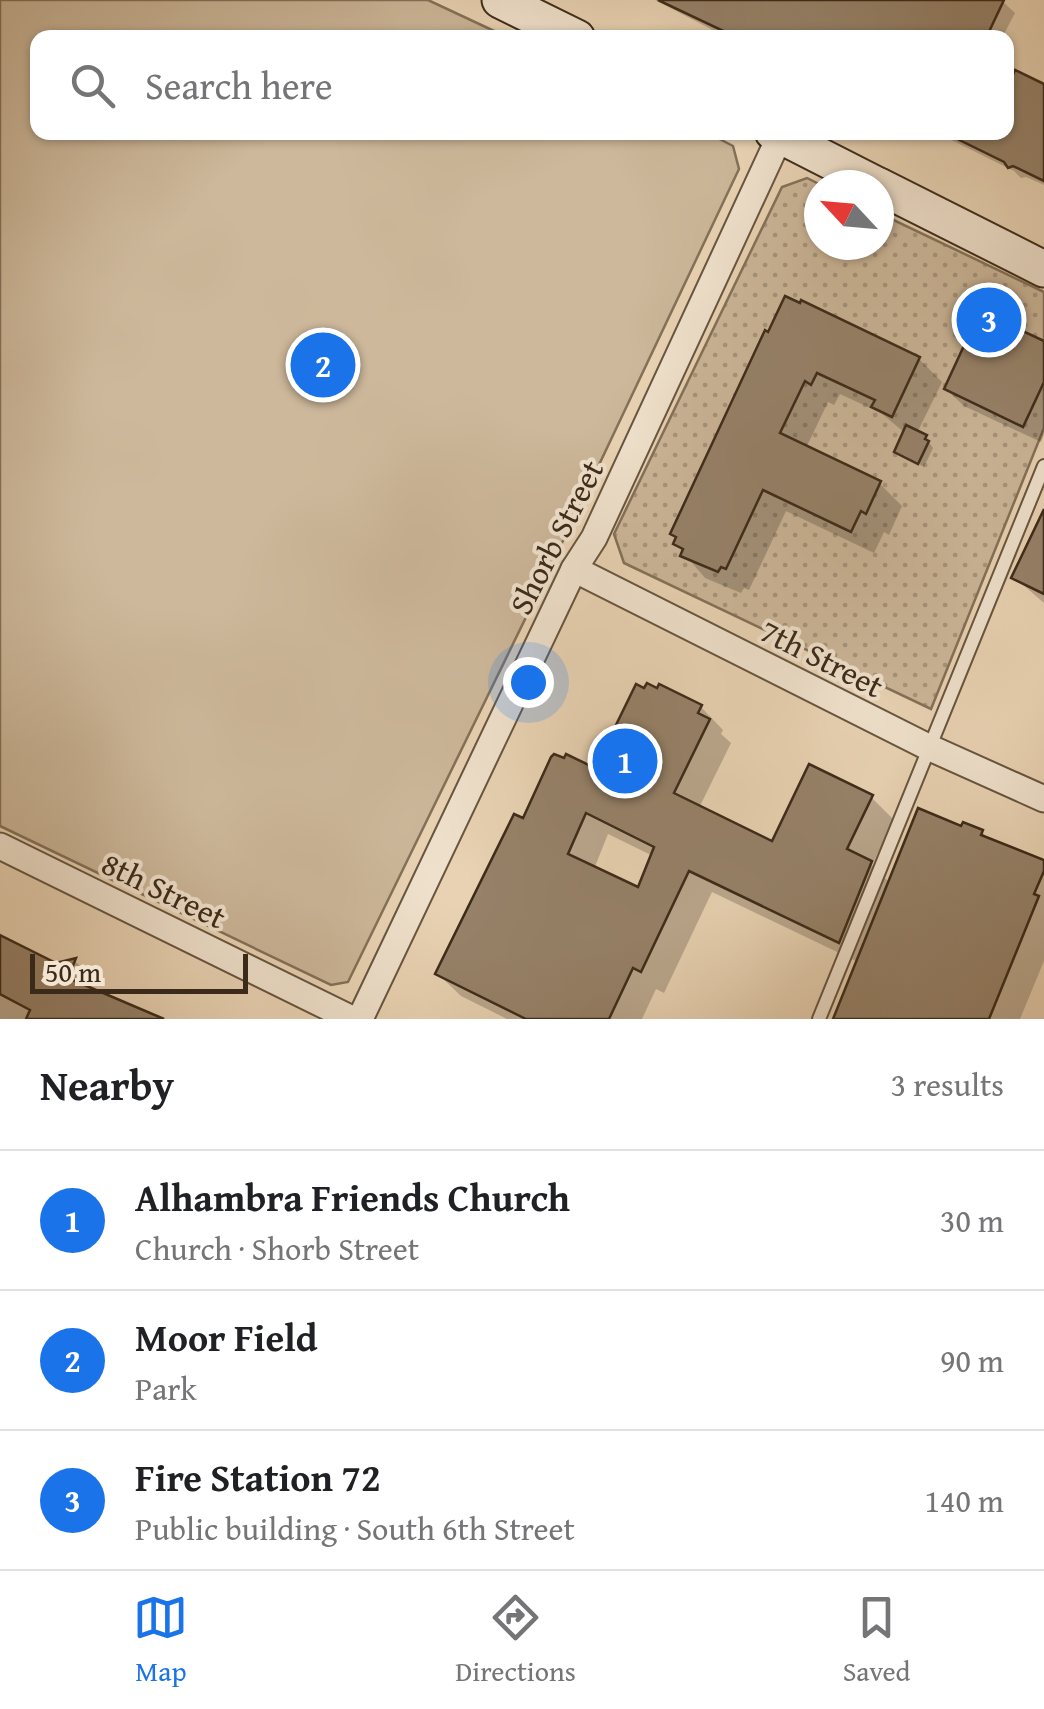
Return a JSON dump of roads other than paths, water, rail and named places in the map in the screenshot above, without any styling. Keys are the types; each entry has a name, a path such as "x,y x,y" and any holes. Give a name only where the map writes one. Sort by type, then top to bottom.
{"street":[{"path":"500,0 561,30"},
{"name":"Shorb Street","path":"360,1019 574,569 611,502 774,140"},
{"path":"789,140 847,170"},
{"path":"894,194 1044,269"},
{"name":"7th Street","path":"574,569 928,748 1044,798"},
{"name":"8th Street","path":"0,846 352,1019"}],"lane":[{"path":"819,1019 1043,473"}],"place":[{"name":"Fire Station 72","path":"989,320"},
{"name":"Moor Field","path":"323,365"},
{"name":"Alhambra Friends Church","path":"625,761"}]}
